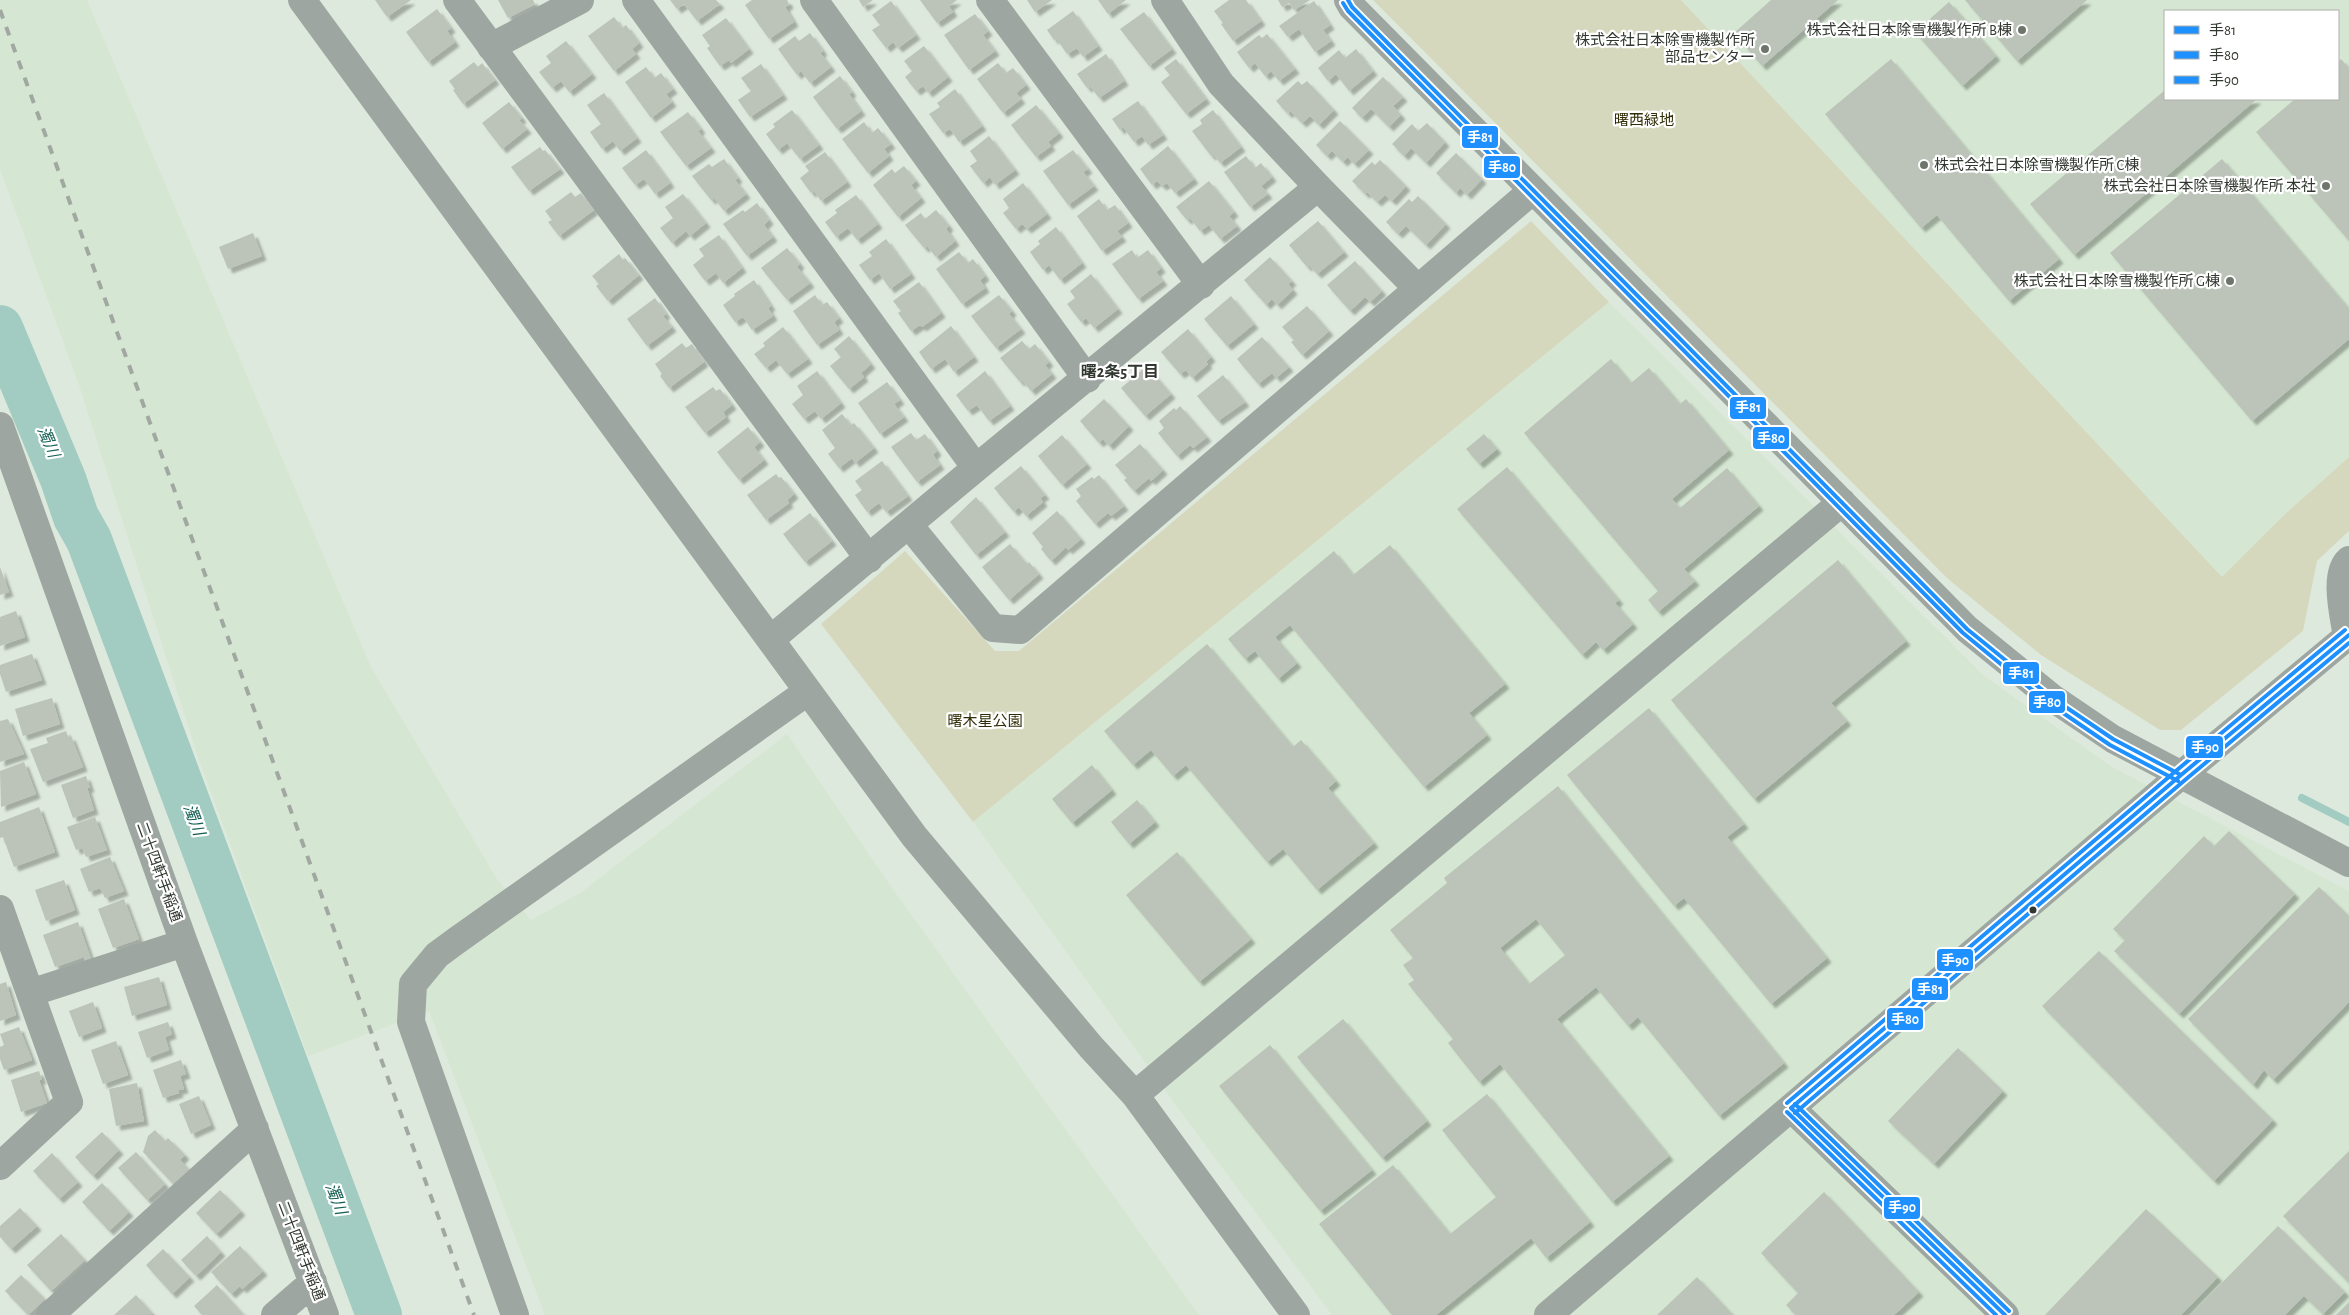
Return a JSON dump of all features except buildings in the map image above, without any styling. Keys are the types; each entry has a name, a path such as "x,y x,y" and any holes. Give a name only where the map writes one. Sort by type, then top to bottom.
{"street":[{"path":"302,0 914,836 1091,1047 1135,1095 1296,1315"},
{"path":"457,0 869,558"},
{"path":"491,47 580,0"},
{"path":"636,0 976,468"},
{"path":"814,0 1087,378"},
{"path":"990,0 1201,285"},
{"path":"1165,0 1221,84 1418,289"},
{"path":"1348,0 1352,7 1967,629 2051,697 2112,739 2349,862"},
{"path":"771,639 1318,187"},
{"path":"908,526 993,628 1020,630 1533,190"},
{"name":"二十四軒手稲通","path":"0,426 7,474 325,1315"},
{"path":"1135,1095 1842,502"},
{"path":"1548,1315 2181,775 2348,636 2340,586 2345,564 2349,560"},
{"path":"514,1315 411,1022 413,984 437,955 807,692"},
{"path":"0,909 70,1102 0,1166"},
{"path":"30,993 184,943"},
{"path":"1791,1108 2005,1315"},
{"path":"50,1315 255,1129"},
{"path":"275,1315 313,1282"}],"shaded area":[{"path":"0,0 87,0 371,667 497,879 531,920 580,893 787,734 892,888 1199,1315 545,1315 429,1011 308,1056 199,760 79,385 0,169"},
{"path":"1681,0 2349,0 2349,457 2284,515 2222,578"},
{"path":"1609,302 1983,675 2112,767 2349,891 2349,1315 1332,1315 1177,1107 973,822"}],"green space":[{"name":"曙西緑地","path":"1373,0 1681,0 2222,577 2284,515 2349,457 2349,531 2317,561 2303,631 2181,730 2160,730 2041,655 1948,579"},
{"name":"曙木星公園","path":"1531,221 1609,302 973,822 821,624 905,551 995,651 1019,651"}],"waterway":[{"name":"濁川","path":"0,328 63,479 76,517 89,540 379,1315"},
{"path":"50,487 63,479"},
{"path":"2302,798 2349,822"}],"railway":[{"path":"0,10 474,1315"}],"transit line":[{"name":"手81","path":"1348,0 1352,7 1967,629 2051,697 2113,739 2181,775"},
{"name":"手80","path":"1343,3 1348,11 1963,633 2047,702 2110,745 2178,781"},
{"name":"手90","path":"1787,1103 2177,770 2345,630"},
{"name":"手81","path":"1791,1108 2181,775 2349,635"},
{"name":"手80","path":"1795,1113 2185,780 2349,643"},
{"name":"手90","path":"1795,1104 2009,1311"},
{"name":"手81","path":"1791,1108 2005,1315"},
{"name":"手80","path":"1787,1112 1996,1315"}],"place":[{"name":"株式会社日本除雪機製作所 B棟","path":"2022,30"},
{"name":"株式会社日本除雪機製作所 部品センター","path":"1765,49"},
{"name":"株式会社日本除雪機製作所 C棟","path":"1924,165"},
{"name":"株式会社日本除雪機製作所 本社","path":"2326,186"},
{"name":"株式会社日本除雪機製作所 G棟","path":"2230,281"}],"district":[{"name":"曙2条5丁目","path":"1120,372"}]}
